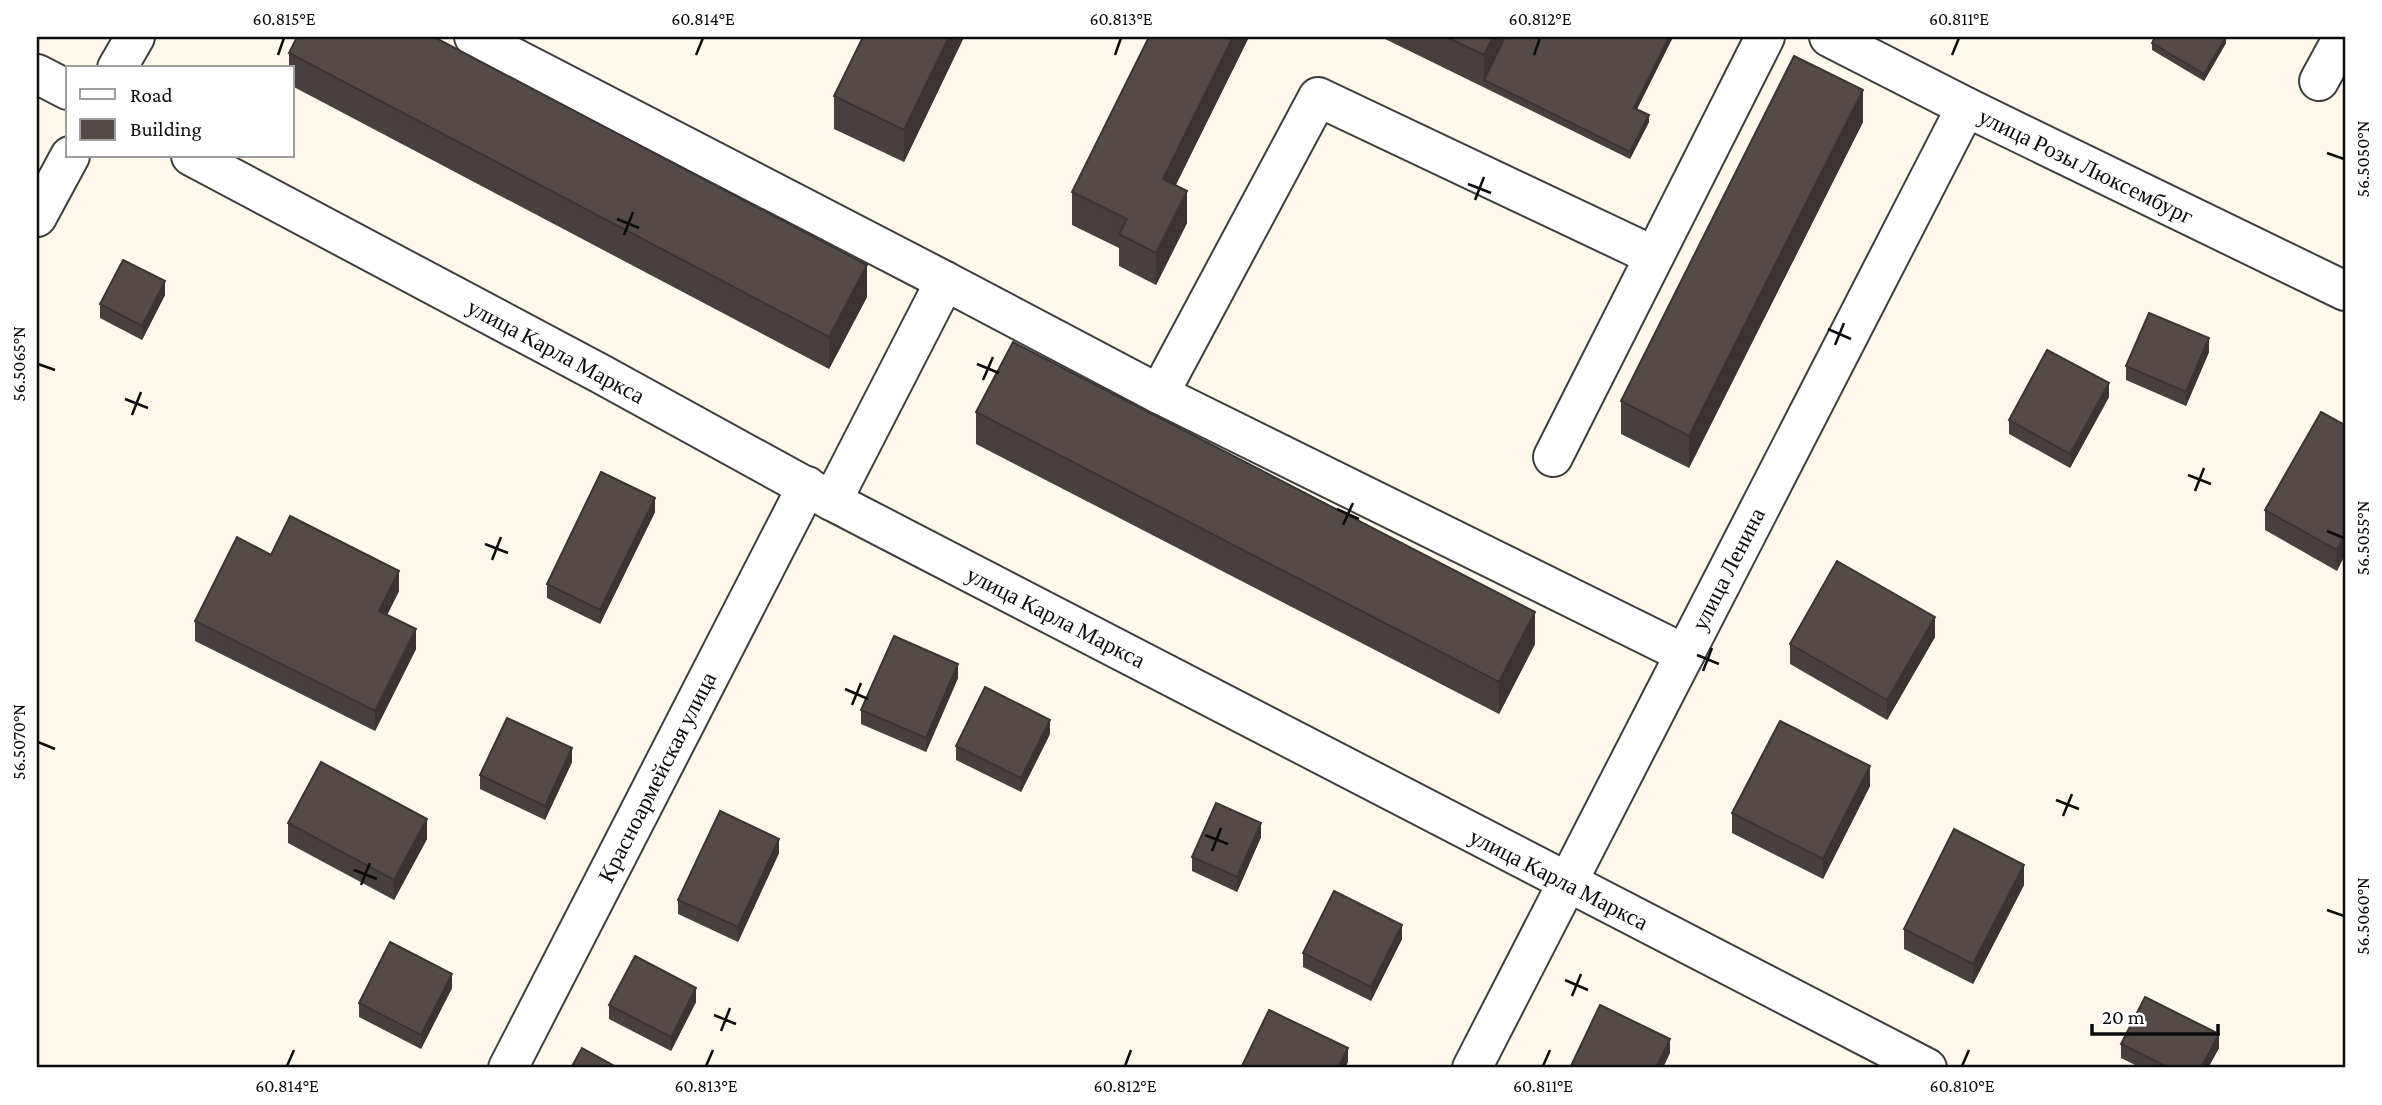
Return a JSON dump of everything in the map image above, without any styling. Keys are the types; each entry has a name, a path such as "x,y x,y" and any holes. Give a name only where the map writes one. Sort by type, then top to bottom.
{"street":[{"path":"118,66 135,37"},
{"path":"474,37 1159,394 1685,654"},
{"path":"1553,457 1765,37"},
{"name":"улица Розы Люксембург","path":"1829,37 1966,107 2345,291"},
{"path":"2319,81 2343,37"},
{"path":"37,74 66,89"},
{"path":"1159,394 1318,97 1654,256"},
{"name":"улица Ленина","path":"1472,1068 1966,107"},
{"path":"37,217 69,158"},
{"name":"улица Карла Маркса","path":"195,158 820,494 1927,1068"},
{"name":"Красноармейская улица","path":"508,1068 820,494 945,281"}],"building":[{"path":"297,37 434,37 867,265 829,337 289,53"},
{"path":"863,37 949,37 904,130 834,96"},
{"path":"1149,37 1233,37 1163,179 1187,191 1156,253 1119,234 1127,219 1072,192"},
{"path":"1446,37 1493,37 1484,55"},
{"path":"1505,37 1669,37 1634,108 1649,115 1630,152 1484,80"},
{"path":"2155,37 2226,37 2204,74 2152,43"},
{"path":"1794,56 1863,90 1689,436 1621,401"},
{"path":"123,260 165,281 142,326 100,304"},
{"path":"2149,313 2209,338 2186,392 2126,366"},
{"path":"1013,342 1535,612 1499,682 976,412"},
{"path":"2047,350 2109,383 2070,454 2009,420"},
{"path":"2321,412 2345,425 2345,535 2337,550 2265,510"},
{"path":"601,472 655,498 600,610 547,584"},
{"path":"290,516 399,571 379,611 416,629 375,711 195,621 237,537 271,555"},
{"path":"1837,561 1935,617 1887,700 1790,644"},
{"path":"894,636 958,664 926,738 861,710"},
{"path":"985,687 1050,720 1021,778 956,746"},
{"path":"507,718 572,748 545,806 480,775"},
{"path":"1780,721 1870,766 1823,859 1732,813"},
{"path":"321,762 427,819 394,880 288,823"},
{"path":"1216,803 1261,823 1237,877 1192,857"},
{"path":"720,811 779,839 738,927 678,900"},
{"path":"1954,829 2024,865 1973,964 1904,929"},
{"path":"1334,891 1402,925 1371,987 1303,953"},
{"path":"390,942 452,974 421,1035 359,1003"},
{"path":"635,956 696,988 671,1037 609,1005"},
{"path":"2145,997 2219,1034 2201,1068 2169,1068 2121,1044"},
{"path":"1600,1005 1670,1039 1656,1068 1570,1068"},
{"path":"1269,1010 1348,1048 1338,1068 1241,1068"},
{"path":"582,1048 618,1068 571,1068"}]}
